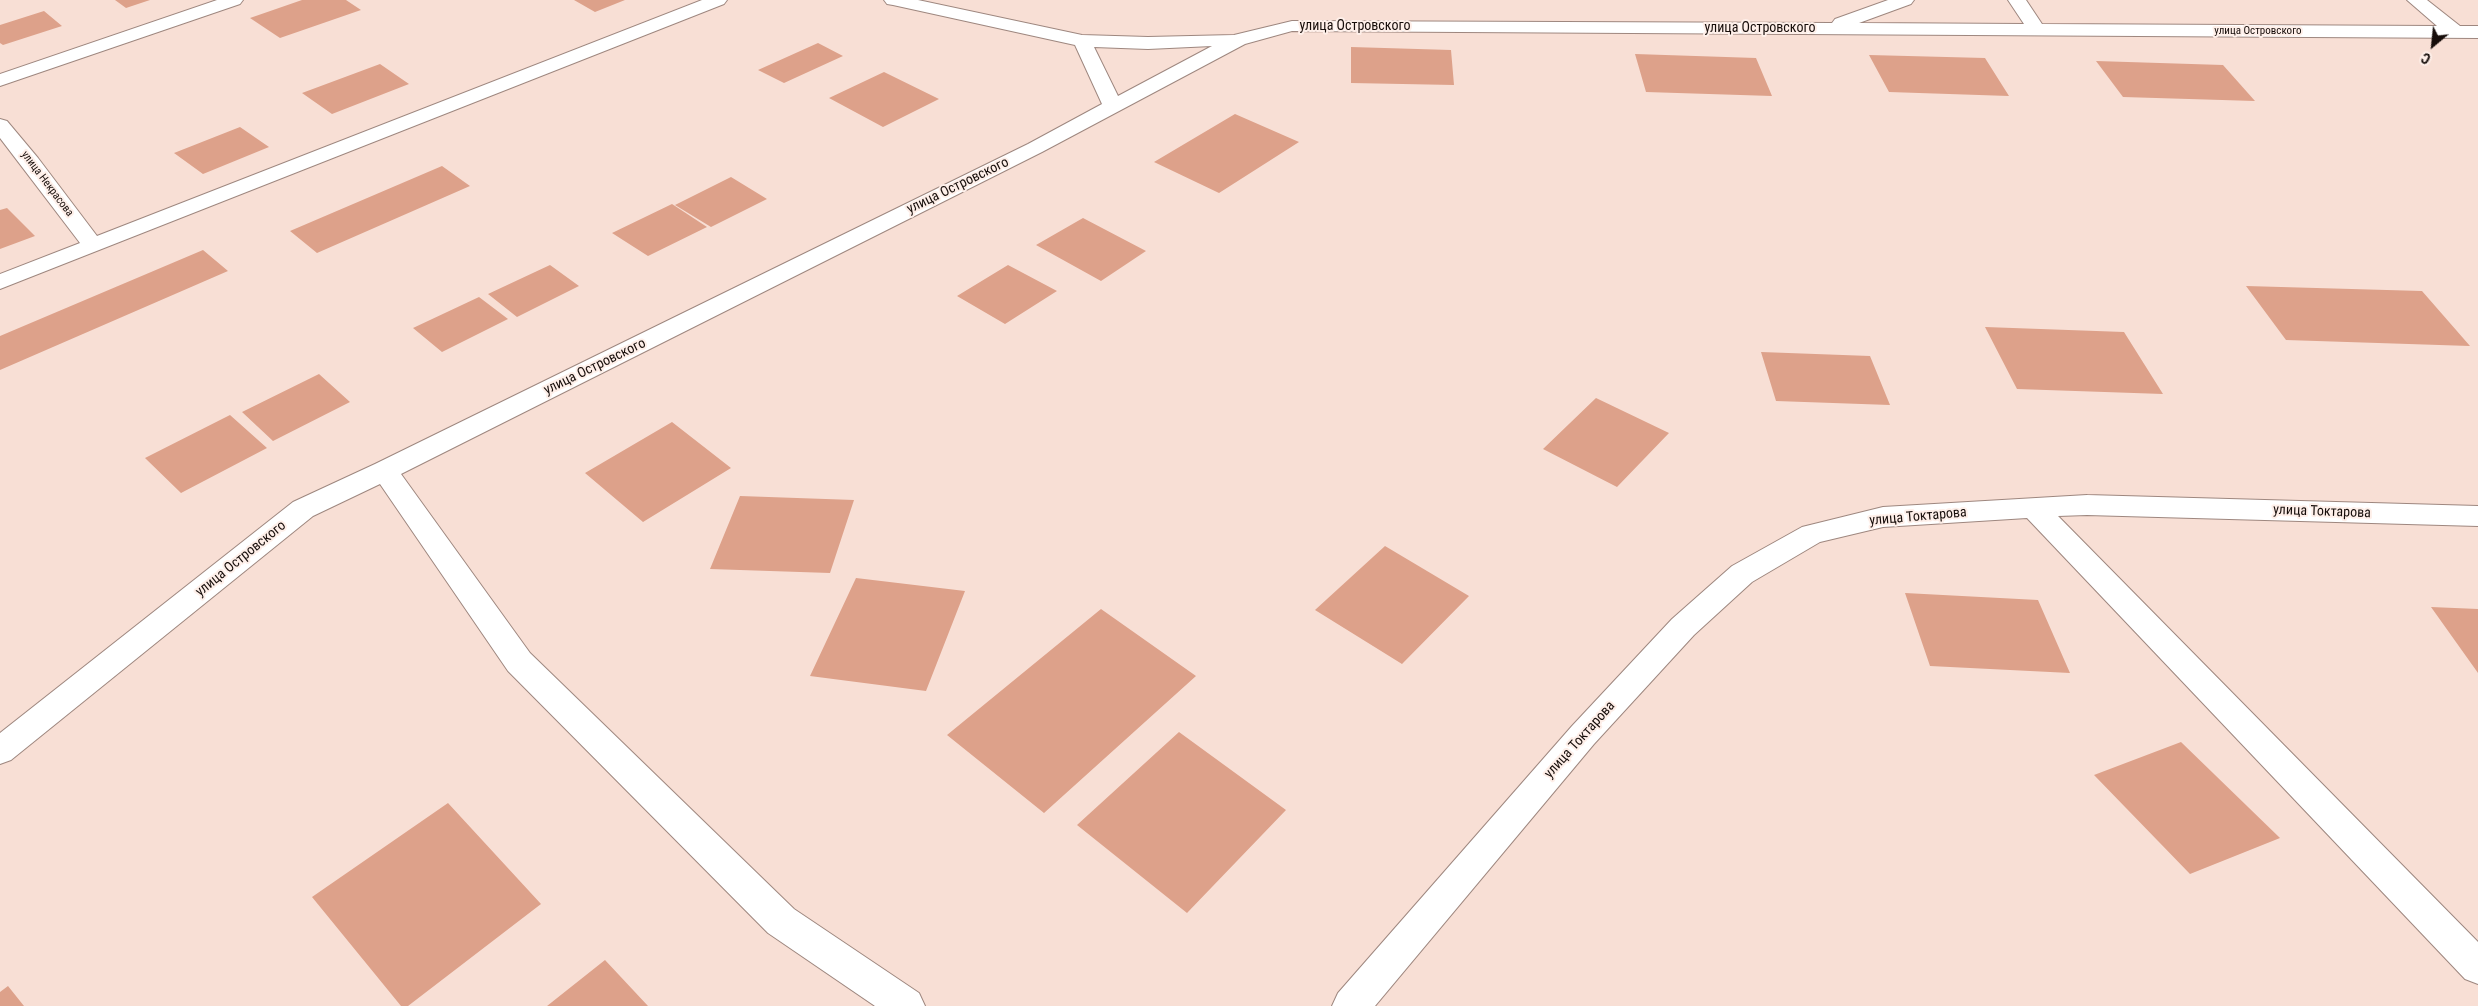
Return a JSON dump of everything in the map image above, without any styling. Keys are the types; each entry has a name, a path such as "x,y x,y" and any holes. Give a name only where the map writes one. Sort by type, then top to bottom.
{"street":[{"path":"0,80 234,0"},
{"path":"0,282 92,244 718,0"},
{"path":"893,0 1082,41 1148,43 1238,40"},
{"path":"1823,29 1905,0"},
{"path":"2017,0 2038,31"},
{"path":"2416,0 2454,31"},
{"name":"улица Островского","path":"0,751 303,509 385,471 1035,148 1238,40 1292,26 2478,32"},
{"path":"1082,41 1113,106"},
{"name":"улица Некрасова","path":"0,126 31,162 92,244"},
{"path":"385,471 519,662 781,920 906,1006"},
{"name":"улица Токтарова","path":"1351,1006 1583,735 1683,627 1742,574 1812,534 1874,519 2087,505 2478,516"},
{"path":"2034,509 2478,967"}],"building":[{"path":"115,0 150,0 126,8"},
{"path":"302,0 346,0 361,10 280,38 250,18"},
{"path":"574,0 625,0 595,12"},
{"path":"44,11 62,26 3,45 0,43 0,25"},
{"path":"818,43 843,56 784,83 758,70"},
{"path":"1351,47 1451,50 1454,85 1351,83"},
{"path":"1635,54 1756,58 1772,96 1646,92"},
{"path":"1869,55 1985,58 2009,96 1889,92"},
{"path":"2096,61 2223,65 2255,101 2123,97"},
{"path":"380,64 409,84 332,114 302,93"},
{"path":"884,72 939,99 883,127 829,98"},
{"path":"1235,114 1299,142 1219,193 1154,162"},
{"path":"240,127 269,147 203,174 174,153"},
{"path":"442,166 470,186 317,253 290,231"},
{"path":"731,177 767,199 711,227 675,205"},
{"path":"672,204 707,227 648,256 612,233"},
{"path":"7,208 35,236 0,249 0,210"},
{"path":"1083,218 1146,251 1101,281 1036,245"},
{"path":"203,250 228,271 0,370 0,336"},
{"path":"550,265 579,286 517,317 488,294"},
{"path":"1008,265 1057,291 1005,324 957,296"},
{"path":"2246,286 2422,291 2470,346 2286,340"},
{"path":"479,297 508,319 442,352 413,328"},
{"path":"1985,327 2124,332 2163,394 2017,389"},
{"path":"1761,352 1870,356 1890,405 1776,401"},
{"path":"319,374 350,402 273,441 242,412"},
{"path":"1596,398 1669,433 1617,487 1543,449"},
{"path":"230,415 267,448 181,493 145,458"},
{"path":"672,422 731,468 643,522 585,473"},
{"path":"740,496 854,500 830,573 710,569"},
{"path":"1385,546 1469,596 1402,664 1315,610"},
{"path":"856,578 965,591 926,691 810,676"},
{"path":"1905,593 2038,600 2070,673 1930,666"},
{"path":"2431,607 2478,609 2478,673"},
{"path":"1101,609 1196,676 1044,813 947,735"},
{"path":"1179,732 1286,810 1187,913 1077,825"},
{"path":"2181,742 2280,838 2190,874 2094,775"},
{"path":"448,803 541,904 408,1006 401,1006 312,897"},
{"path":"605,960 648,1006 547,1006"},
{"path":"8,986 24,1006 0,1006 0,992"}]}
